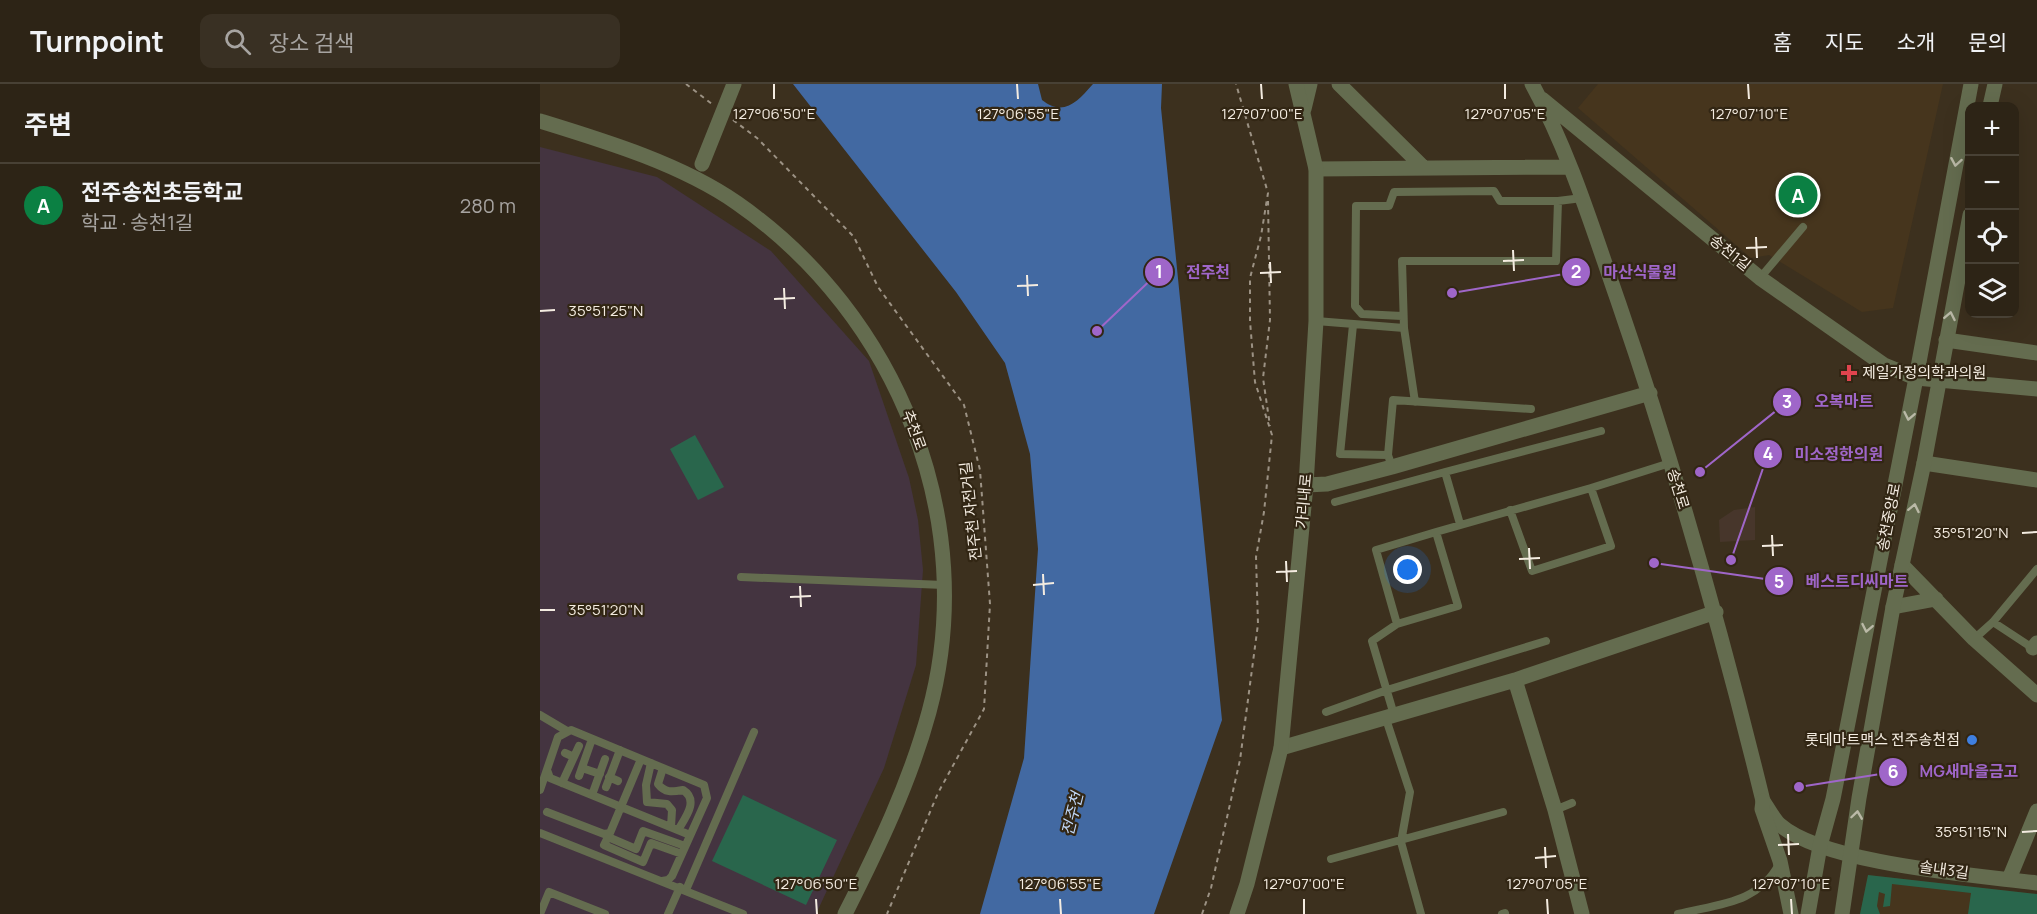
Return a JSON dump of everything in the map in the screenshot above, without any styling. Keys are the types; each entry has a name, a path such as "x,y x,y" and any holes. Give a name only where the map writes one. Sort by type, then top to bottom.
{"street":[{"path":"694,180 734,84"},
{"name":"가리내로","path":"1237,914 1247,884 1281,748 1306,485 1316,321 1316,169 1304,108 1296,84"},
{"path":"1304,108 1310,84"},
{"path":"1339,84 1423,167"},
{"name":"송천중앙로","path":"1808,914 1916,378 1971,84"},
{"path":"1991,102 1995,84"},
{"name":"송천1길","path":"1536,91 1760,278 1884,365 1916,378 2037,389"},
{"name":"송천로","path":"1536,91 1582,198 1650,393 1716,612 1763,801 1779,823 1820,846 1851,856"},
{"name":"추천로","path":"540,121 640,155 694,180 735,201 770,228 838,296 868,338 906,408 926,464 939,518 945,585 942,645 929,711 910,772 889,823 845,914"},
{"path":"1316,169 1570,167"},
{"name":"송천중앙로","path":"1842,914 1859,798 1893,607 1924,463 1965,241"},
{"path":"1946,340 2037,353"},
{"path":"1306,485 1327,484 1390,461 1650,393"},
{"path":"1924,463 2036,482"},
{"path":"1902,565 1974,639 2037,695"},
{"path":"1893,607 1936,599"},
{"path":"1281,748 1515,680 1716,612"},
{"path":"1515,680 1555,810 1582,914"},
{"path":"1763,801 1762,809 1780,861 1791,914"},
{"path":"2009,879 2037,811"},
{"name":"솔내3길","path":"1851,856 2037,883"}],"lane":[{"path":"1402,316 1362,314 1355,306 1356,206 1389,206 1394,192 1494,191 1500,201 1557,201 1582,198"},
{"path":"1415,402 1402,316 1401,261 1556,261 1557,201"},
{"path":"1760,278 1803,227"},
{"path":"1316,321 1404,328"},
{"path":"1353,325 1340,454 1390,461 1393,400 1531,409"},
{"path":"1335,502 1601,431"},
{"path":"1397,624 1376,550 1460,524 1591,489 1670,463"},
{"path":"1445,472 1460,524"},
{"path":"1510,510 1532,571 1611,546 1591,489"},
{"path":"1420,914 1401,842 1410,792 1390,718 1387,690 1372,641 1397,624 1458,606 1436,532"},
{"path":"1974,639 1993,622 2037,569"},
{"path":"741,577 945,585"},
{"path":"1993,622 2036,647"},
{"path":"1326,712 1387,690 1546,641"},
{"path":"540,715 567,731 620,750 704,785 707,789 707,798 672,876 662,881"},
{"path":"540,790 558,737 567,731"},
{"path":"668,914 683,889 754,732"},
{"path":"592,739 580,772 599,768"},
{"path":"562,783 579,746"},
{"path":"606,787 620,750"},
{"path":"565,753 574,757"},
{"path":"592,795 599,768 605,759"},
{"path":"641,759 604,845 643,862 651,843 683,850"},
{"path":"651,763 645,795 647,802 667,804 672,810 674,828"},
{"path":"663,768 658,784 662,789 671,792 683,790 689,794 692,801 689,812 674,828"},
{"path":"547,770 550,778 690,835"},
{"path":"609,777 618,781"},
{"path":"1555,810 1572,803"},
{"path":"547,812 609,835 636,849 643,831 683,850"},
{"path":"1331,859 1401,842 1503,812"},
{"path":"540,833 743,914"},
{"path":"1678,914 1738,899 1761,890 1772,878 1780,861"},
{"path":"540,914 549,892 605,914"}],"path":[{"path":"686,84 713,104"},
{"path":"1202,914 1211,888 1240,760 1258,624 1256,557 1264,512 1272,435 1263,378 1270,320 1268,192 1236,84"},
{"name":"전주천 자전거길","path":"731,118 757,138 854,237 878,287 964,405 980,470 990,604 984,710 938,793 887,914"},
{"path":"1268,192 1262,236 1250,278 1250,332 1256,382 1272,435"}],"shaded area":[{"path":"1598,84 1943,84 1893,308 1862,312 1769,255 1751,258 1578,108"},
{"path":"540,147 657,177 771,251 869,361 909,478 918,520 923,570 916,665 884,768 816,914 540,914"},
{"path":"1755,507 1755,540 1720,542 1719,520 1734,510"},
{"path":"1868,875 2037,894 2037,914 1860,914"}],"green space":[{"path":"695,435 724,487 698,500 670,449"},
{"path":"743,795 837,840 806,905 712,861"},
{"path":"1868,875 2037,894 2037,914 1968,914 1971,893 1892,884 1890,906 1883,907 1885,894 1879,892 1877,906 1880,914 1860,914"}],"water":[{"path":"793,84 1038,84 1042,100 1050,105 1064,107 1076,101 1093,84 1162,84 1161,108 1222,720 1154,914 980,914 1024,758 1038,549 1030,454 1005,363 956,292"}],"place":[{"name":"전주송천초등학교","path":"1798,195"},
{"name":"마산식물원","path":"1452,293"},
{"name":"전주천","path":"1097,331"},
{"name":"제일가정의학과의원","path":"1849,373"},
{"name":"오복마트","path":"1700,472"},
{"name":"미소정한의원","path":"1731,560"},
{"name":"베스트디씨마트","path":"1654,563"},
{"name":"롯데마트맥스 전주송천점","path":"1972,740"},
{"name":"MG새마을금고","path":"1799,787"}]}
